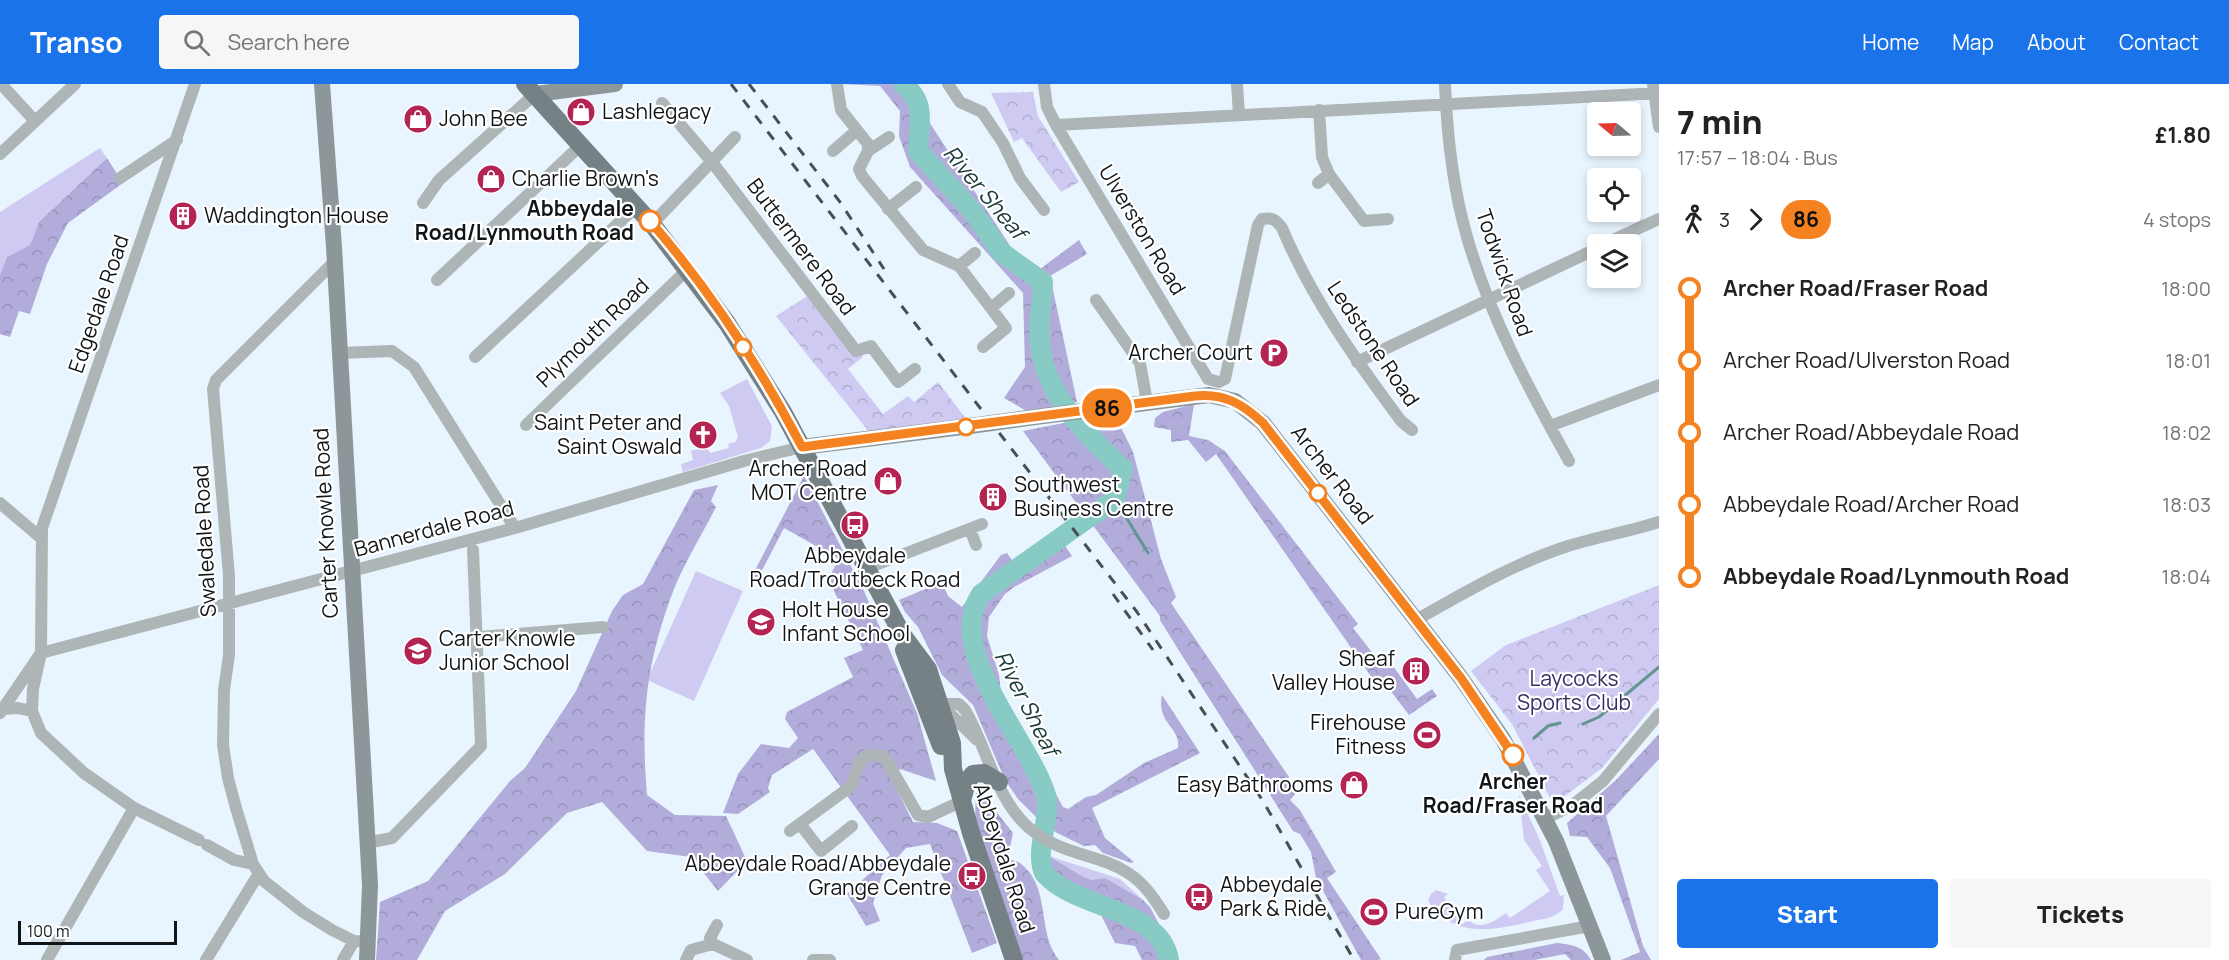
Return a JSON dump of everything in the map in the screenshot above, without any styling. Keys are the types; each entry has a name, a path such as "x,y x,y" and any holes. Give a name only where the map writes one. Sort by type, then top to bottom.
{"main road":[{"name":"Abbeydale Road","path":"530,89 652,224 688,269 741,344 802,447 903,642 920,689 936,711 952,743 953,769"},
{"name":"Abbeydale Road","path":"903,642 928,669 936,711 937,735 953,769 1014,960"},
{"name":"Abbeydale Road","path":"903,642 904,668 926,727 937,735"},
{"path":"962,801 967,782 973,774 984,773 999,782"}],"street":[{"path":"1,84 35,121"},
{"path":"0,154 75,84"},
{"name":"Edgedale Road","path":"41,538 178,140 195,84"},
{"name":"Carter Knowle Road","path":"322,84 370,885 362,942 368,960"},
{"path":"423,203 439,180 530,89 615,84"},
{"path":"837,84 841,110 868,144 868,151 859,169 888,209 923,250 958,266 1006,328 984,347"},
{"path":"948,84 960,102 982,112 1003,143 1020,177 1045,209"},
{"name":"Ulverston Road","path":"1044,84 1047,107 1056,126 1207,378 1213,381 1222,381 1231,355 1258,225 1262,219 1269,218"},
{"path":"1237,84 1239,115"},
{"name":"Todwick Road","path":"1445,84 1457,196 1466,235 1505,340 1569,461"},
{"path":"1056,126 1655,90 1659,127"},
{"name":"Buttermere Road","path":"662,103 712,162 856,351 871,346 898,382 915,369"},
{"path":"1319,110 1322,157 1329,174 1364,221 1388,219"},
{"path":"833,151 856,131"},
{"path":"652,224 735,137"},
{"path":"868,151 889,138"},
{"path":"120,178 178,140"},
{"path":"437,280 580,145"},
{"path":"1318,183 1329,174"},
{"path":"888,209 916,187"},
{"path":"475,357 637,207"},
{"name":"Ledstone Road","path":"1269,218 1276,220 1282,228 1315,297 1357,362 1401,421 1412,430"},
{"path":"1626,234 1659,219"},
{"path":"958,266 975,253"},
{"path":"1357,362 1587,253"},
{"name":"Swaledale Road","path":"256,869 228,778 224,745 223,699 230,602 213,389 216,380 334,261"},
{"name":"Plymouth Road","path":"526,425 688,269"},
{"path":"991,308 1009,293"},
{"path":"1096,300 1140,363 1147,402"},
{"path":"339,353 392,351 414,367 514,528"},
{"path":"1550,426 1659,385"},
{"name":"Archer Road","path":"802,447 1147,402 1217,395 1234,401 1254,415 1416,620 1503,738 1545,819 1603,960"},
{"name":"Bannerdale Road","path":"41,653 514,528 744,461 802,447"},
{"path":"0,503 41,538 43,571 41,653 33,689 32,711 41,733 84,773 134,808 256,869 303,912 362,942 343,960"},
{"path":"1416,620 1490,580 1533,560 1564,548 1659,522"},
{"path":"866,569 976,526 976,544"},
{"path":"366,843 392,838 482,746 473,549"},
{"path":"478,637 603,627"},
{"path":"1,711 41,653"},
{"path":"1,711 18,708 32,711"},
{"path":"936,711 977,740 1015,812 1042,838 1059,848 1127,872 1148,890 1164,914"},
{"path":"1545,819 1573,805 1603,781 1659,714"},
{"path":"852,826 820,851 795,827 850,786 855,780 858,762 867,754 883,756 918,815 928,817 962,801"},
{"path":"47,960 134,808"},
{"path":"206,960 256,869"},
{"path":"717,925 710,938 713,944 747,960"},
{"path":"1456,955 1590,926"},
{"path":"686,960 691,950 713,944"},
{"path":"813,960 830,960"}],"green space":[{"path":"841,84 911,84 920,108 1020,261 1036,272 1079,240 1087,254 1050,276 1077,402 1030,413 1004,398 1025,367 1023,293 910,167 899,136 900,111 880,86"},
{"path":"1033,92 1038,116 1079,182 1061,192 1022,138 1014,142 991,93"},
{"path":"100,148 107,158 39,222 30,245 7,257 0,275 0,212"},
{"path":"107,158 123,183 68,223 47,264 30,314 19,311 10,337 0,334 0,275 7,257 30,245 39,222"},
{"path":"812,293 863,357 848,369 883,414 908,396 914,402 938,382 967,420 870,433 776,316"},
{"path":"747,379 772,426 770,441 761,448 683,472 681,464 693,460 691,451 707,447 710,453 729,448 728,444 735,442 738,437 729,406 720,393"},
{"path":"1194,404 1189,436 1208,440 1225,451 1358,624 1353,628 1382,665 1390,662 1417,699 1432,689 1437,696 1409,715 1383,681 1377,685 1216,454 1206,462 1188,440 1171,442 1171,430 1154,427 1155,418 1163,412"},
{"path":"1114,413 1133,452 1161,559 1176,597 1171,603 1289,777 1287,779 1296,793 1290,800 1300,810 1336,872 1327,878 1381,959 1361,960 1316,878 1311,852 1300,834 1293,831 1176,646 1160,620 1160,616 1023,431"},
{"path":"804,476 864,591 917,713 936,781 900,769 892,780 913,822 937,823 957,831 997,943 972,953 930,844 906,848 882,875 873,903 880,921 866,926 847,894 890,855 813,749 772,775 768,788 770,792 738,814 723,813 738,774 761,744 789,748 798,738 785,719 787,712 853,677 844,658 863,650 828,579 839,559 784,528 756,582 752,576"},
{"path":"718,485 711,501 716,507 675,585 655,648 645,719 647,795 675,815 726,816 747,861 718,891 691,857 647,851 602,802 567,813 505,874 445,911 417,960 376,960 380,902 428,881 510,781 525,768 576,691 612,611 623,595 643,584 694,490"},
{"path":"1056,532 1072,556 1005,594 989,617 987,636 999,675 1001,693 1063,807 1068,809 1086,797 1096,795 1144,763 1178,748 1176,735 1162,713 1162,695 1200,753 1092,808 1105,838 1134,862 1131,863 1103,853 1095,845 1084,846 1057,833 1043,824 1018,799 1005,780 973,705 942,675 918,627 905,612 899,600 942,582 948,596 962,607 1001,555 1007,553 1022,574 1046,550 1047,537"},
{"path":"696,571 743,591 694,701 647,680"},
{"name":"Laycocks Sports Club","path":"1659,585 1659,699 1602,768 1561,799 1550,798 1512,724 1471,671 1506,645"},
{"path":"1659,734 1659,759 1606,816 1643,946 1651,960 1621,960 1640,952 1610,868 1587,837 1570,836 1567,823 1616,780"},
{"path":"980,791 1013,833 1008,857 1020,863 1030,873 1036,884 1048,936 1059,960 1023,960 975,820 976,793"},
{"path":"1519,795 1539,838 1560,896 1564,895 1563,909 1547,918 1501,928 1474,929 1449,921 1428,901 1436,890 1448,894 1444,897 1463,924 1468,920 1478,925 1492,922 1506,913 1510,918 1550,891 1536,870 1542,866 1524,840"},
{"path":"1049,856 1120,879 1143,900 1082,876"},
{"path":"1049,856 1082,876 1092,880 1105,878 1143,900 1150,907 1178,960 1142,960 1135,946 1115,943 1100,913 1081,894 1050,874"},
{"path":"1557,943 1577,947 1591,960 1571,960 1565,954 1534,960 1484,960 1487,957"}],"waterway":[{"name":"River Sheaf","path":"903,84 911,91 919,106 918,151 974,213 1001,252 1043,282 1040,343 1043,362 1050,380 1059,397 1082,428 1123,469 1115,499 981,594 972,617 973,642 993,696 1037,773 1046,795 1047,813 1041,854 1044,873 1075,895 1115,910 1150,929 1163,943 1169,960"},
{"path":"1115,499 1148,553"},
{"path":"1583,724 1599,717 1659,667"},
{"path":"1534,738 1548,726 1560,723"}],"railway":[{"path":"731,84 1137,612 1263,801 1354,960"},
{"path":"749,84 840,202 884,269"},
{"path":"1113,594 1153,650"}],"bus line":[{"name":"86","path":"650,221 727,323 783,412 802,447 871,440 1195,396 1217,395 1237,403 1263,423 1461,678 1487,713 1513,755"}],"place":[{"name":"Lashlegacy","path":"581,112"},
{"name":"John Bee","path":"418,119"},
{"name":"Charlie Brown's","path":"491,179"},
{"name":"Waddington House","path":"183,216"},
{"name":"Abbeydale Road/Lynmouth Road","path":"650,221"},
{"name":"Archer Court","path":"1274,353"},
{"name":"Saint Peter and Saint Oswald","path":"703,435"},
{"name":"Archer Road MOT Centre","path":"888,481"},
{"name":"Southwest Business Centre","path":"993,497"},
{"name":"Abbeydale Road/Troutbeck Road","path":"855,525"},
{"name":"Holt House Infant School","path":"761,622"},
{"name":"Carter Knowle Junior School","path":"418,651"},
{"name":"Sheaf Valley House","path":"1416,671"},
{"name":"Firehouse Fitness","path":"1427,735"},
{"name":"Archer Road/Fraser Road","path":"1513,755"},
{"name":"Easy Bathrooms","path":"1354,785"},
{"name":"Abbeydale Road/Abbeydale Grange Centre","path":"972,876"},
{"name":"Abbeydale Park & Ride","path":"1199,897"},
{"name":"PureGym","path":"1374,912"}]}
